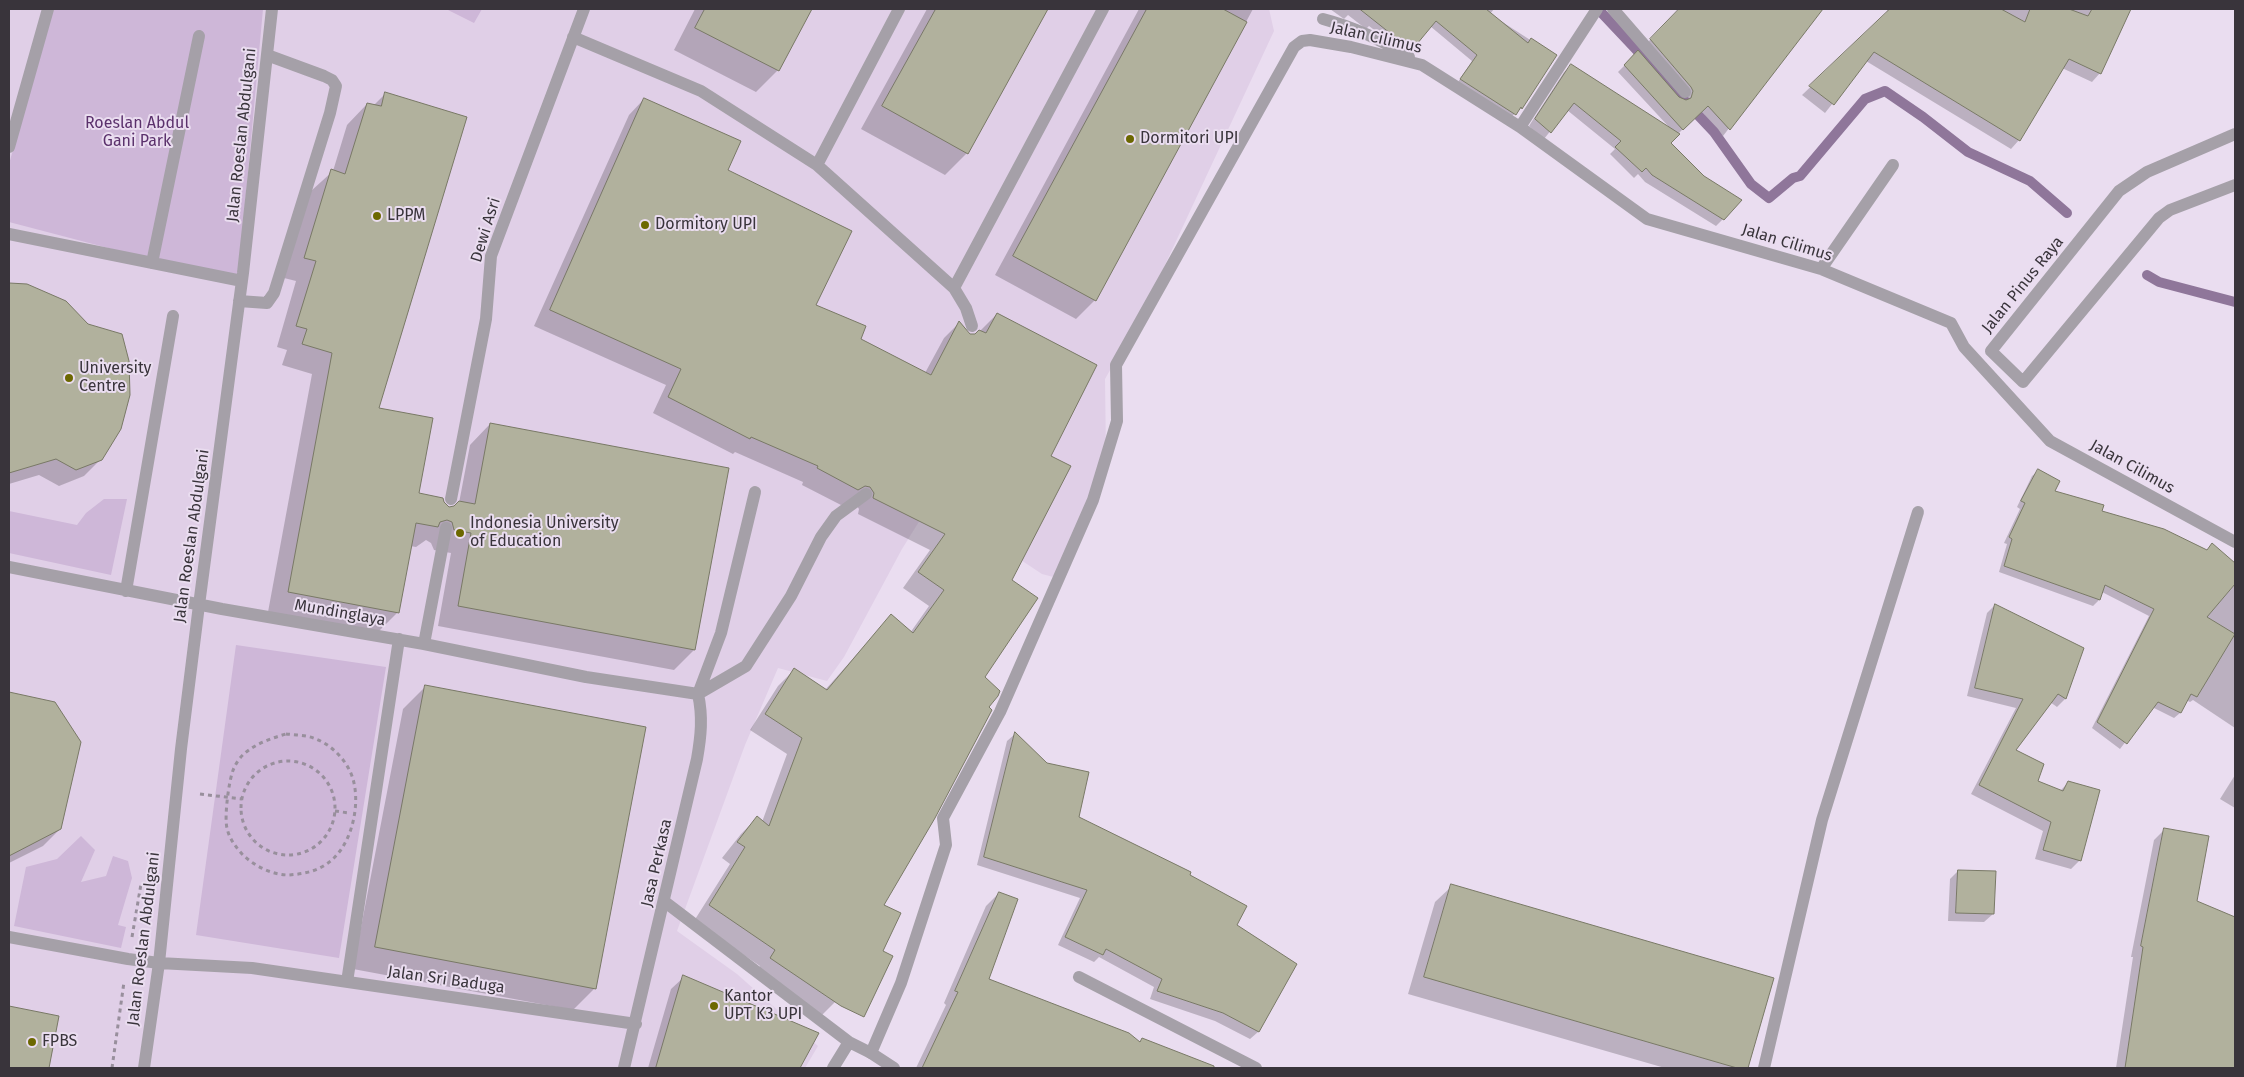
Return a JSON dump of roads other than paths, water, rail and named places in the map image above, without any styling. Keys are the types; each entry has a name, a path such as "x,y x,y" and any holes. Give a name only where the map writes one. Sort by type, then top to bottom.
{"street":[{"path":"9,147 48,9"},
{"name":"Jalan Roeslan Abdulgani","path":"144,1068 159,963 181,749 199,605 240,301 272,9"},
{"name":"Dewi Asri","path":"451,499 486,319 491,256 584,9"},
{"path":"817,166 899,9"},
{"path":"954,288 1103,9"},
{"path":"1520,127 1597,9"},
{"path":"1613,9 1685,92"},
{"path":"1323,19 1344,24 1390,45 1422,65"},
{"path":"152,263 199,36"},
{"path":"573,38 701,90 817,166 954,288 966,308 972,326"},
{"name":"Jalan Cilimus","path":"871,1053 901,983 946,845 943,818 1000,712 1093,500 1117,421 1116,365 1294,47 1302,41 1310,40 1351,47 1422,65 1520,127 1648,219 1821,269 1951,323 1964,347 2050,441 2235,542"},
{"path":"240,301 267,303 274,293 336,86 332,80 324,76 267,55"},
{"name":"Jalan Pinus Raya","path":"2235,134 2147,172 2124,187 1991,351 2022,382 2159,218 2170,210 2235,185"},
{"path":"1821,269 1893,165"},
{"path":"9,234 242,281"},
{"path":"126,591 174,316"},
{"path":"698,694 721,633 755,492"},
{"path":"698,694 746,666 791,596 822,537 836,516 866,494"},
{"path":"1764,1068 1822,820 1918,512"},
{"path":"424,644 446,528"},
{"name":"Mundinglaya","path":"9,567 199,605 399,639 586,677 698,694"},
{"path":"347,982 399,639"},
{"name":"Jasa Perkasa","path":"624,1068 665,902 702,735 702,712 698,694"},
{"path":"665,902 850,1042 894,1068"},
{"path":"9,937 159,963"},
{"name":"Jalan Sri Baduga","path":"159,963 252,968 636,1024"},
{"path":"1079,977 1256,1068"},
{"path":"833,1068 850,1042"}],"waterway":[{"path":"1598,9 1714,132 1751,184 1769,198 1793,178 1800,176 1865,99 1885,91 1923,117 1968,152 2030,181 2067,213"},
{"path":"2147,275 2159,282 2235,302"}],"place":[{"name":"Dormitori UPI","path":"1130,139"},
{"name":"LPPM","path":"377,216"},
{"name":"Dormitory UPI","path":"645,225"},
{"name":"University Centre","path":"69,378"},
{"name":"Indonesia University of Education","path":"460,533"},
{"name":"Kantor UPT K3 UPI","path":"714,1006"},
{"name":"FPBS","path":"32,1042"}],"park label":[{"name":"Roeslan Abdul Gani Park","path":"137,133"}]}
